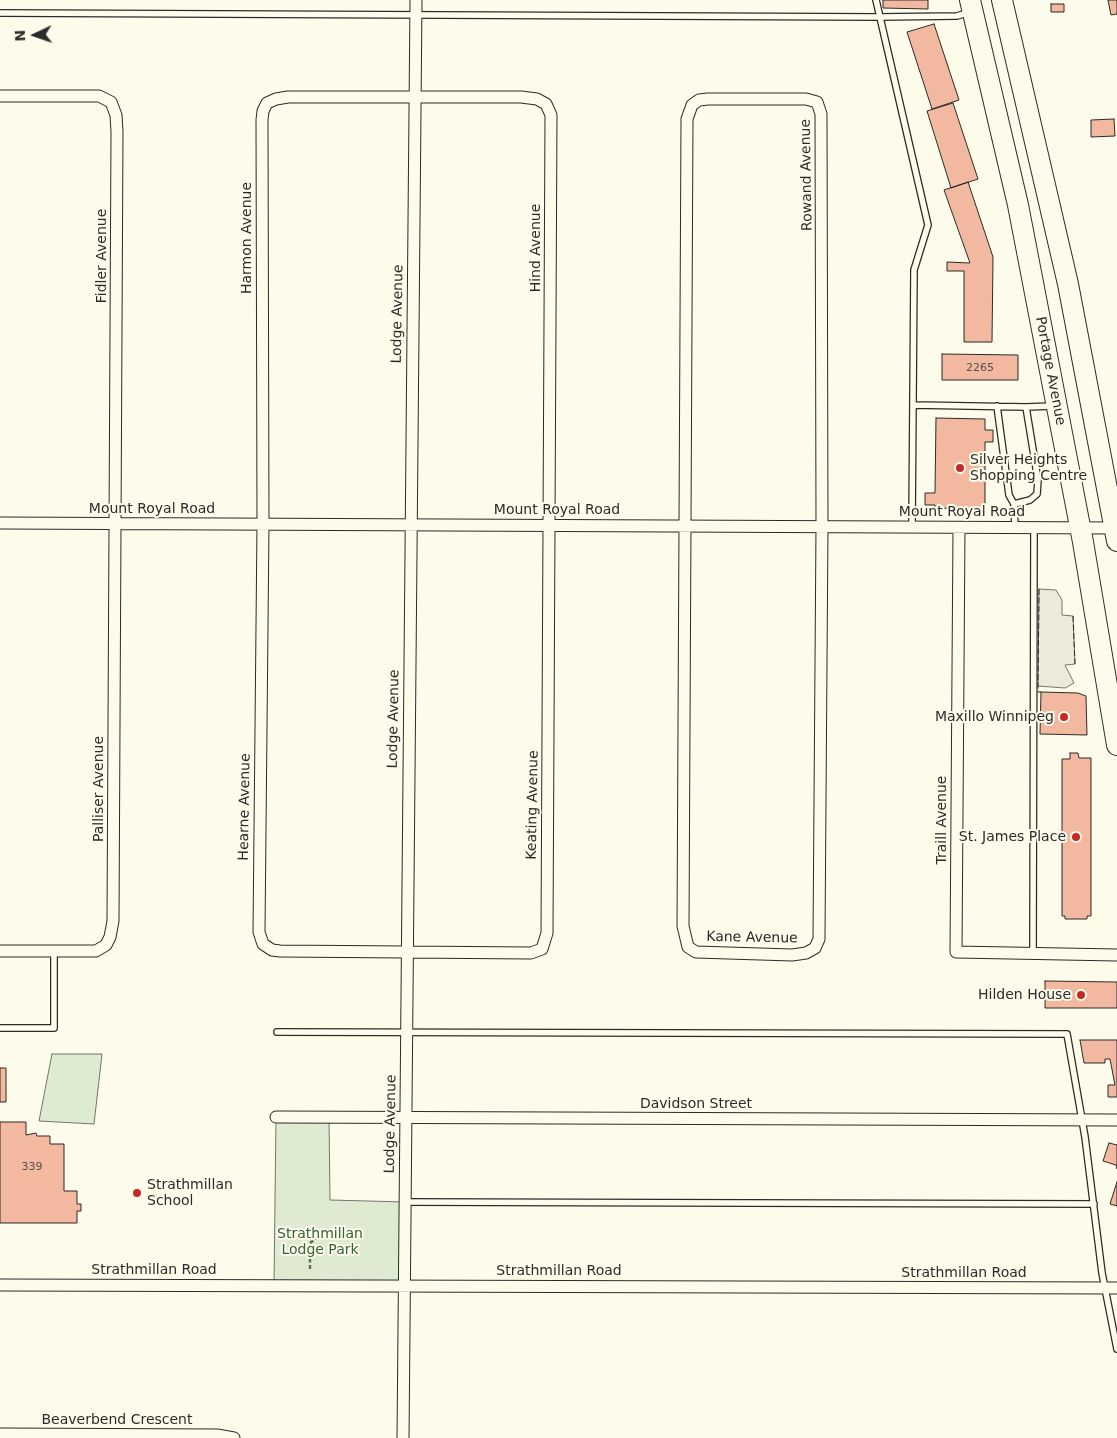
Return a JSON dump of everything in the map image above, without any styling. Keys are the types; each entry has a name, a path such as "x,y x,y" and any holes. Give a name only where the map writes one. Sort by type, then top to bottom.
{"highway":[{"path":"1002,0 1068,284 1116,532"},
{"name":"Portage Avenue","path":"972,6 1018,205 1081,528 1117,745"}],"street":[{"name":"Lodge Avenue","path":"403,1438 416,0"},
{"name":"Fidler Avenue","path":"0,96 99,96 112,102 116,115 116,524"},
{"name":"Harmon Avenue","path":"263,524 263,111 267,103 276,98 415,98"},
{"name":"Hind Avenue","path":"415,98 537,99 546,104 551,115 551,525"},
{"name":"Rowand Avenue","path":"686,526 687,119 692,105 700,100 708,99 790,99 817,102 822,114 822,526"},
{"name":"Mount Royal Road","path":"0,523 1081,528 1116,532"},
{"name":"Palliser Avenue","path":"0,951 96,951 106,945 110,937 113,920 116,524"},
{"name":"Hearne Avenue","path":"263,524 259,932 263,944 272,950 280,951 407,953"},
{"name":"Keating Avenue","path":"407,953 531,953 542,949 547,933 551,525"},
{"name":"Kane Avenue","path":"686,526 684,937 688,947 696,952 792,955 806,953 815,948 819,939 822,526"},
{"name":"Traill Avenue","path":"959,528 956,952 1117,955"},
{"name":"Davidson Street","path":"276,1117 1117,1120"},
{"name":"Strathmillan Road","path":"0,1285 1111,1288"},
{"name":"Beaverbend Crescent","path":"0,1434 108,1436 217,1435 234,1438"}],"lane":[{"path":"876,0 928,225 914,270 912,527"},
{"path":"0,13 879,17 957,16 972,6"},
{"path":"913,404 1057,406"},
{"path":"996,406 1009,495 1014,504 1015,528"},
{"path":"1014,504 1030,500 1037,494 1038,480 1026,407"},
{"path":"1033,953 1034,528"},
{"path":"0,1028 54,1028 54,952"},
{"path":"277,1032 1067,1034 1094,1204 1111,1288 1117,1349"},
{"path":"405,1202 1094,1204"}],"path":[{"path":"310,1269 310,1242 329,1229"}],"green space":[{"path":"52,1054 102,1054 94,1124 39,1121"},
{"name":"Strathmillan Lodge Park","path":"276,1117 329,1117 330,1200 405,1202 404,1286 274,1285"}],"shaded area":[{"path":"1039,589 1056,590 1062,600 1062,615 1073,616 1075,664 1065,665 1074,683 1065,688 1038,686"}],"building":[{"path":"883,0 928,0 928,9 883,8"},
{"path":"1108,0 1117,0 1117,14 1111,15"},
{"path":"1051,4 1064,4 1064,12 1051,12"},
{"path":"934,24 959,100 932,109 907,32"},
{"path":"953,103 978,179 951,188 927,111"},
{"path":"1114,119 1115,136 1091,137 1091,120"},
{"path":"968,182 993,257 992,342 964,342 964,271 947,271 947,262 970,263 944,190"},
{"path":"942,354 1018,355 1018,380 942,380"},
{"name":"Silver Heights Shopping Centre","path":"936,418 985,419 985,430 993,430 993,442 985,442 985,509 935,508 935,505 925,505 925,493 935,493"},
{"name":"Maxillo Winnipeg","path":"1041,692 1078,693 1086,696 1087,735 1040,734"},
{"name":"St. James Place","path":"1070,753 1078,753 1079,758 1091,758 1091,916 1087,916 1087,919 1065,919 1065,916 1062,916 1062,759 1070,759"},
{"name":"Hilden House","path":"1045,981 1117,982 1117,1008 1045,1008"},
{"path":"1080,1040 1117,1040 1117,1097 1108,1097 1108,1085 1115,1085 1110,1059 1105,1059 1105,1063 1084,1063"},
{"path":"0,1068 6,1068 6,1102 0,1102"},
{"path":"0,1122 26,1122 26,1135 36,1133 37,1136 50,1136 50,1144 64,1144 64,1191 77,1191 77,1204 81,1204 81,1211 77,1211 77,1223 0,1223"},
{"path":"1109,1143 1117,1145 1117,1169 1116,1165 1103,1161"},
{"path":"1117,1182 1117,1206 1110,1204"}],"fence":[{"path":"1039,589 1038,692 1041,692"},
{"path":"1073,616 1075,664"}],"place":[{"name":"Silver Heights Shopping Centre","path":"960,468"},
{"name":"Maxillo Winnipeg","path":"1064,717"},
{"name":"St. James Place","path":"1076,837"},
{"name":"Hilden House","path":"1081,995"},
{"name":"Strathmillan School","path":"137,1193"}]}
